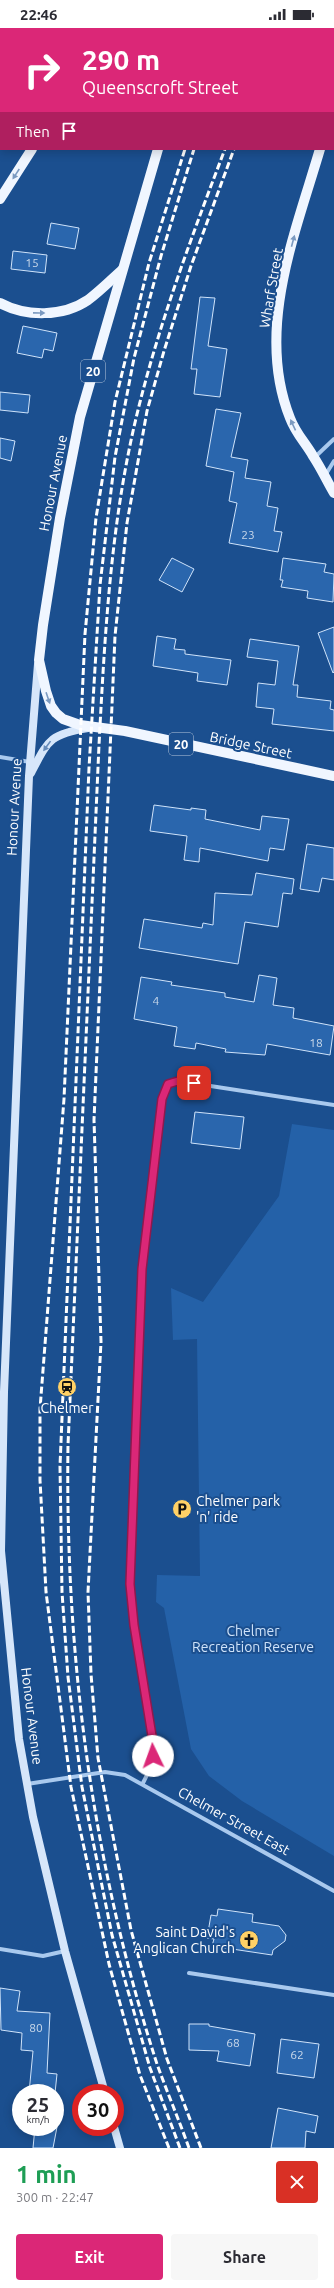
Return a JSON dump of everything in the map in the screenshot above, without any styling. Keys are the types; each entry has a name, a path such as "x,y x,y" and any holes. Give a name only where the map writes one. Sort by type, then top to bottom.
{"main road":[{"path":"0,199 31,150"},
{"name":"Honour Avenue","path":"102,2084 65,1951 26,1784 19,1739 1,1551 2,1391 29,776 39,660 51,567 80,416 158,150"},
{"name":"Wharf Street","path":"320,150 283,280 276,333 279,374 287,410 300,439 314,458 334,493"},
{"path":"0,303 16,309 32,312 64,311 88,300 122,270"},
{"name":"Bridge Street","path":"39,660 48,698 54,711 68,721 89,728 125,731 334,776"},
{"path":"29,776 52,738 65,732 89,728"},
{"path":"117,2136 120,2148"}],"street":[{"path":"314,458 334,439"},
{"path":"325,476 334,461"},
{"path":"0,758 30,762"},
{"path":"143,1783 152,1765 154,1750 134,1625 130,1584 130,1548 142,1269 160,1106 163,1093 168,1084 178,1081 334,1105"},
{"name":"Chelmer Street East","path":"26,1784 111,1772 125,1775 143,1783 334,1891"},
{"path":"0,1949 43,1956 65,1951"},
{"path":"189,1973 334,1995"}],"green space":[{"name":"Chelmer Recreation Reserve","path":"292,1124 334,1130 334,1856 242,1801 209,1776 191,1749 164,1608 156,1602 157,1575 200,1576 197,1339 173,1340 171,1288 203,1302 279,1196"}],"building":[{"path":"51,223 79,228 75,249 47,244"},
{"path":"13,251 47,255 45,273 11,269"},
{"path":"200,297 215,298 208,346 227,349 220,397 194,394 197,369 191,369"},
{"path":"23,326 57,333 53,351 44,349 42,358 17,353"},
{"path":"0,392 30,395 28,413 0,410"},
{"path":"216,409 241,413 231,457 248,460 245,478 271,482 267,506 278,508 274,531 282,532 278,552 229,543 237,503 229,501 234,472 206,466"},
{"path":"0,438 15,441 11,461 0,458"},
{"path":"172,558 194,569 182,592 159,580"},
{"path":"283,558 326,564 324,572 334,574 333,602 307,598 308,591 281,587 283,580 280,580"},
{"path":"334,627 334,672 333,673 318,633"},
{"path":"157,636 176,639 174,649 185,650 185,654 231,660 227,685 197,681 198,673 153,666"},
{"path":"250,639 299,646 293,685 298,685 297,697 331,701 330,709 334,710 334,731 272,724 274,709 256,707 258,683 275,685 278,661 247,657"},
{"path":"154,805 191,810 191,808 206,810 205,819 260,830 262,816 289,819 284,850 270,848 268,861 200,848 199,862 184,860 187,836 150,831"},
{"path":"307,844 334,848 334,880 322,878 319,892 300,889"},
{"path":"256,873 294,879 292,894 283,893 278,927 245,922 238,964 139,948 144,919 202,928 203,923 213,925 215,893 252,895"},
{"path":"259,975 277,978 273,1005 294,1008 293,1018 334,1026 330,1055 267,1044 265,1055 225,1052 226,1049 196,1043 195,1049 174,1046 177,1027 134,1019 141,977 172,982 171,985 225,993 225,997 254,1002"},
{"path":"195,1112 244,1117 240,1149 191,1143"},
{"name":"Saint David's Anglican Church","path":"218,1909 253,1914 252,1922 279,1926 286,1935 285,1941 273,1950 272,1955 212,1946 214,1939 207,1938 211,1915 217,1916"},
{"path":"0,1988 20,1991 17,2011 50,2013 47,2073 57,2074 56,2084 30,2084 33,2051 21,2050 22,2033 1,2030"},
{"path":"189,2024 209,2024 209,2026 255,2034 250,2066 217,2061 219,2051 189,2050"},
{"path":"281,2039 319,2044 314,2078 277,2073"},
{"path":"278,2108 318,2116 315,2133 306,2131 305,2148 271,2148"},
{"path":"34,2136 55,2136 53,2148 33,2148"}],"railway":[{"path":"169,2148 140,2075 109,1964 71,1787 46,1592 40,1480 40,1409 64,1099 85,634 96,518 115,402 149,263 185,150"},
{"path":"180,2148 150,2068 112,1935 82,1787 68,1677 62,1592 60,1466 89,768 100,585 115,457 134,358 161,256 194,150"},
{"path":"189,2148 157,2064 134,1989 115,1912 99,1836 87,1758 78,1680 68,1524 68,1445 99,745 107,617 116,532 129,448 157,341 178,276 225,150"},
{"path":"201,2148 167,2059 131,1930 98,1758 91,1674 88,1592 101,1342 94,1120 115,636 127,523 147,411 164,351 191,266 234,150"}],"place":[{"name":"Chelmer","path":"67,1387"},
{"name":"Chelmer park 'n' ride","path":"182,1509"},
{"name":"Saint David's Anglican Church","path":"249,1940"}],"route":[{"path":"153,1756 153,1742 134,1625 130,1584 130,1548 139,1370 142,1269 154,1180 160,1106 163,1093 168,1084 173,1082 178,1081 194,1083"}]}
